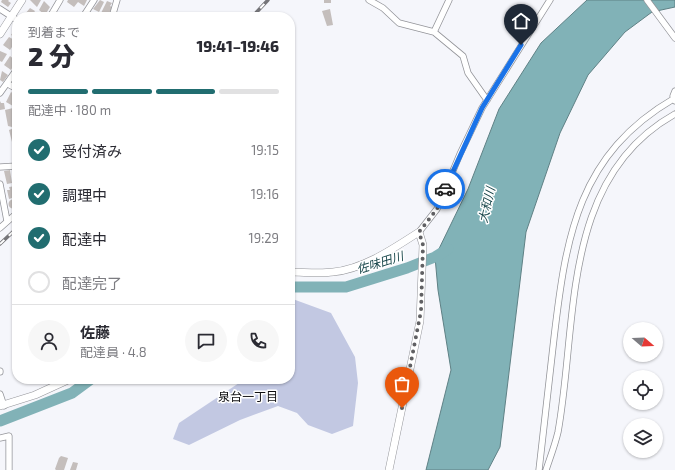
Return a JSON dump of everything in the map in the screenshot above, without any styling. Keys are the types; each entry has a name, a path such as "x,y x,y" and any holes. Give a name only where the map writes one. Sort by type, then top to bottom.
{"street":[{"path":"17,12 22,0"},
{"path":"53,12 60,0"},
{"path":"86,12 94,0"},
{"path":"113,12 117,0"},
{"path":"369,0 383,8 399,23 434,32 463,56 468,73 487,100"},
{"path":"434,32 449,0"},
{"path":"295,272 334,272 349,269 368,261 419,232 437,209 460,154 487,100 550,0"},
{"path":"647,0 675,38"},
{"path":"0,9 12,17"},
{"path":"0,34 12,20"},
{"path":"0,93 12,77"},
{"path":"8,84 12,86"},
{"path":"539,470 562,282 571,233 578,211 595,174 615,146 650,114 675,99 673,96 675,91"},
{"path":"546,470 558,433 576,288 587,226 601,191 614,169 643,137 675,114"},
{"path":"0,168 12,167"},
{"path":"0,184 7,221"},
{"path":"0,228 12,217"},
{"path":"389,470 418,332 423,245 419,232"},
{"path":"0,394 2,406 35,395 59,384"},
{"path":"0,438 9,436 9,470"}],"shaded area":[{"path":"295,300 331,313 355,357 358,383 353,426 332,434 308,425 297,413 278,406 240,420 189,445 173,439 179,423 238,384 295,384"}],"water":[{"name":"大和川","path":"587,0 675,0 675,7 652,12 625,32 588,75 560,133 526,232 500,447 488,470 426,470 451,370 438,290 435,257 468,189 499,109 541,43"}],"building":[{"path":"2,0 9,0 8,1 11,3 8,7 1,2"},
{"path":"30,0 41,0 37,7"},
{"path":"68,0 87,0 84,6 78,2 74,7 67,2"},
{"path":"100,0 104,2 99,12 93,9"},
{"path":"324,0 331,0 331,3 324,3"},
{"path":"44,1 50,7 47,12 41,12 39,10"},
{"path":"107,1 112,3 110,6 112,7 110,12 102,12"},
{"path":"30,8 35,11 34,12 27,12"},
{"path":"330,9 333,25 327,26 322,11"},
{"path":"9,37 12,39 12,47 10,50 3,45"},
{"path":"0,51 7,54 2,62 0,61"},
{"path":"10,56 12,58 11,70 4,65"},
{"path":"2,71 8,75 3,82 0,80"},
{"path":"11,92 12,105 6,102"},
{"path":"0,101 1,103 4,103 5,109 0,110"},
{"path":"12,108 12,127 8,126 5,110"},
{"path":"12,129 12,142 9,130"},
{"path":"10,170 12,183 7,184 4,171"},
{"path":"9,187 12,187 12,198 9,199 7,190 10,190"},
{"path":"11,200 12,208 9,206 9,202"},
{"path":"61,456 68,458 64,470 56,470 55,469"},
{"path":"73,462 78,463 76,470 70,470"}],"waterway":[{"name":"佐味田川","path":"295,287 346,287 407,268 435,257 448,249"},
{"name":"佐味田川","path":"0,421 72,393 84,384"}],"railway":[{"path":"257,12 268,0"},
{"path":"0,244 12,233"}],"way so far":[{"path":"402,408 421,311 423,245 419,232 431,219 437,209 445,189"}],"district":[{"name":"泉台一丁目","path":"248,397"}],"route":[{"path":"445,189 482,108 521,45"}]}
